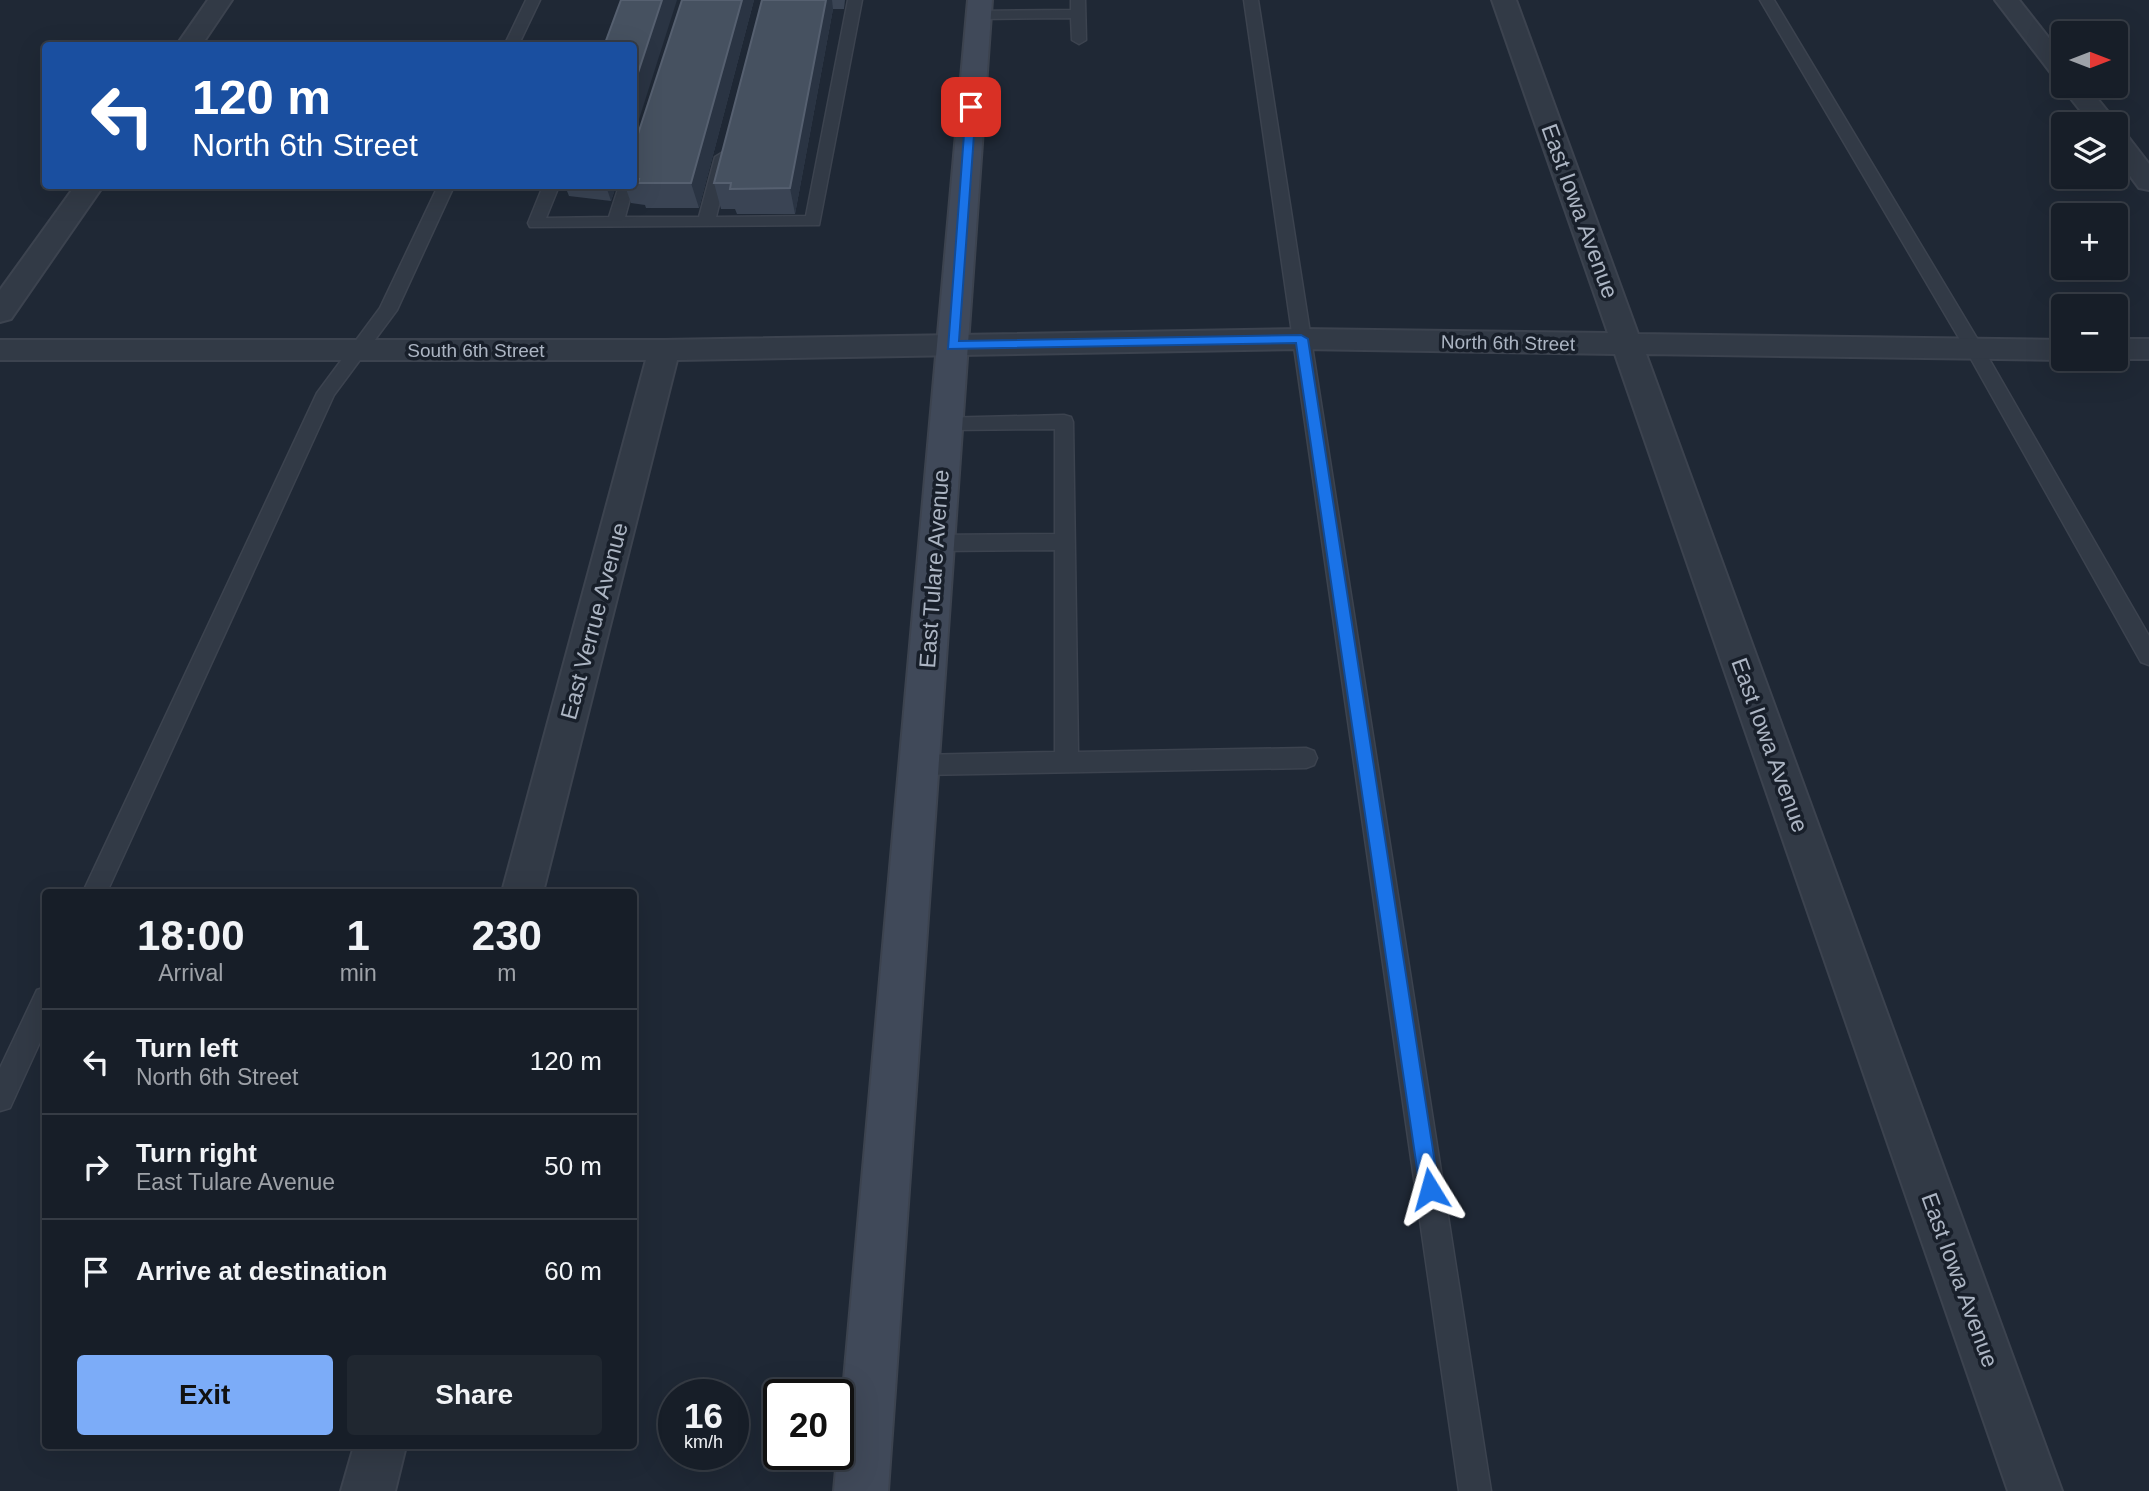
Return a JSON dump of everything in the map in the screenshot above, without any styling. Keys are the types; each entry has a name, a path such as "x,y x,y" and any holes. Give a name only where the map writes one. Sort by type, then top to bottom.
{"main road":[{"name":"East Tulare Avenue","path":"861,1491 979,8"}],"street":[{"path":"191,42 220,0"},
{"name":"East Iowa Avenue","path":"1504,0 2035,1491"},
{"path":"2007,0 2051,57"},
{"path":"2083,98 2095,112"},
{"path":"2128,155 2149,182"},
{"path":"0,312 87,189"},
{"name":"North 6th Street","path":"952,346 1301,339 1628,346 2051,350"},
{"name":"South 6th Street","path":"0,350 664,350 952,346"},
{"path":"2128,349 2149,349"},
{"name":"East Verrue Avenue","path":"524,889 664,350"},
{"path":"368,1491 379,1449"}],"lane":[{"path":"514,42 533,0"},
{"path":"550,189 536,223 813,221 855,0"},
{"path":"1251,0 1475,1491"},
{"path":"1767,0 1975,350 2149,656"},
{"path":"979,8 1078,7 1079,40"},
{"path":"706,222 726,146"},
{"path":"96,889 326,393 388,310 445,189"},
{"path":"615,223 626,189"},
{"path":"946,423 1065,422 1067,762"},
{"path":"936,543 1065,542"},
{"path":"919,765 1306,758"},
{"path":"0,1098 42,1008"}],"building":[{"path":"621,0 662,0 637,76 637,42 605,42"},
{"path":"682,0 742,0 691,183 638,183 637,137"},
{"path":"762,0 826,0 790,188 730,189 731,183 714,183"}],"route":[{"path":"971,107 952,346 1301,339 1430,1189"}]}
